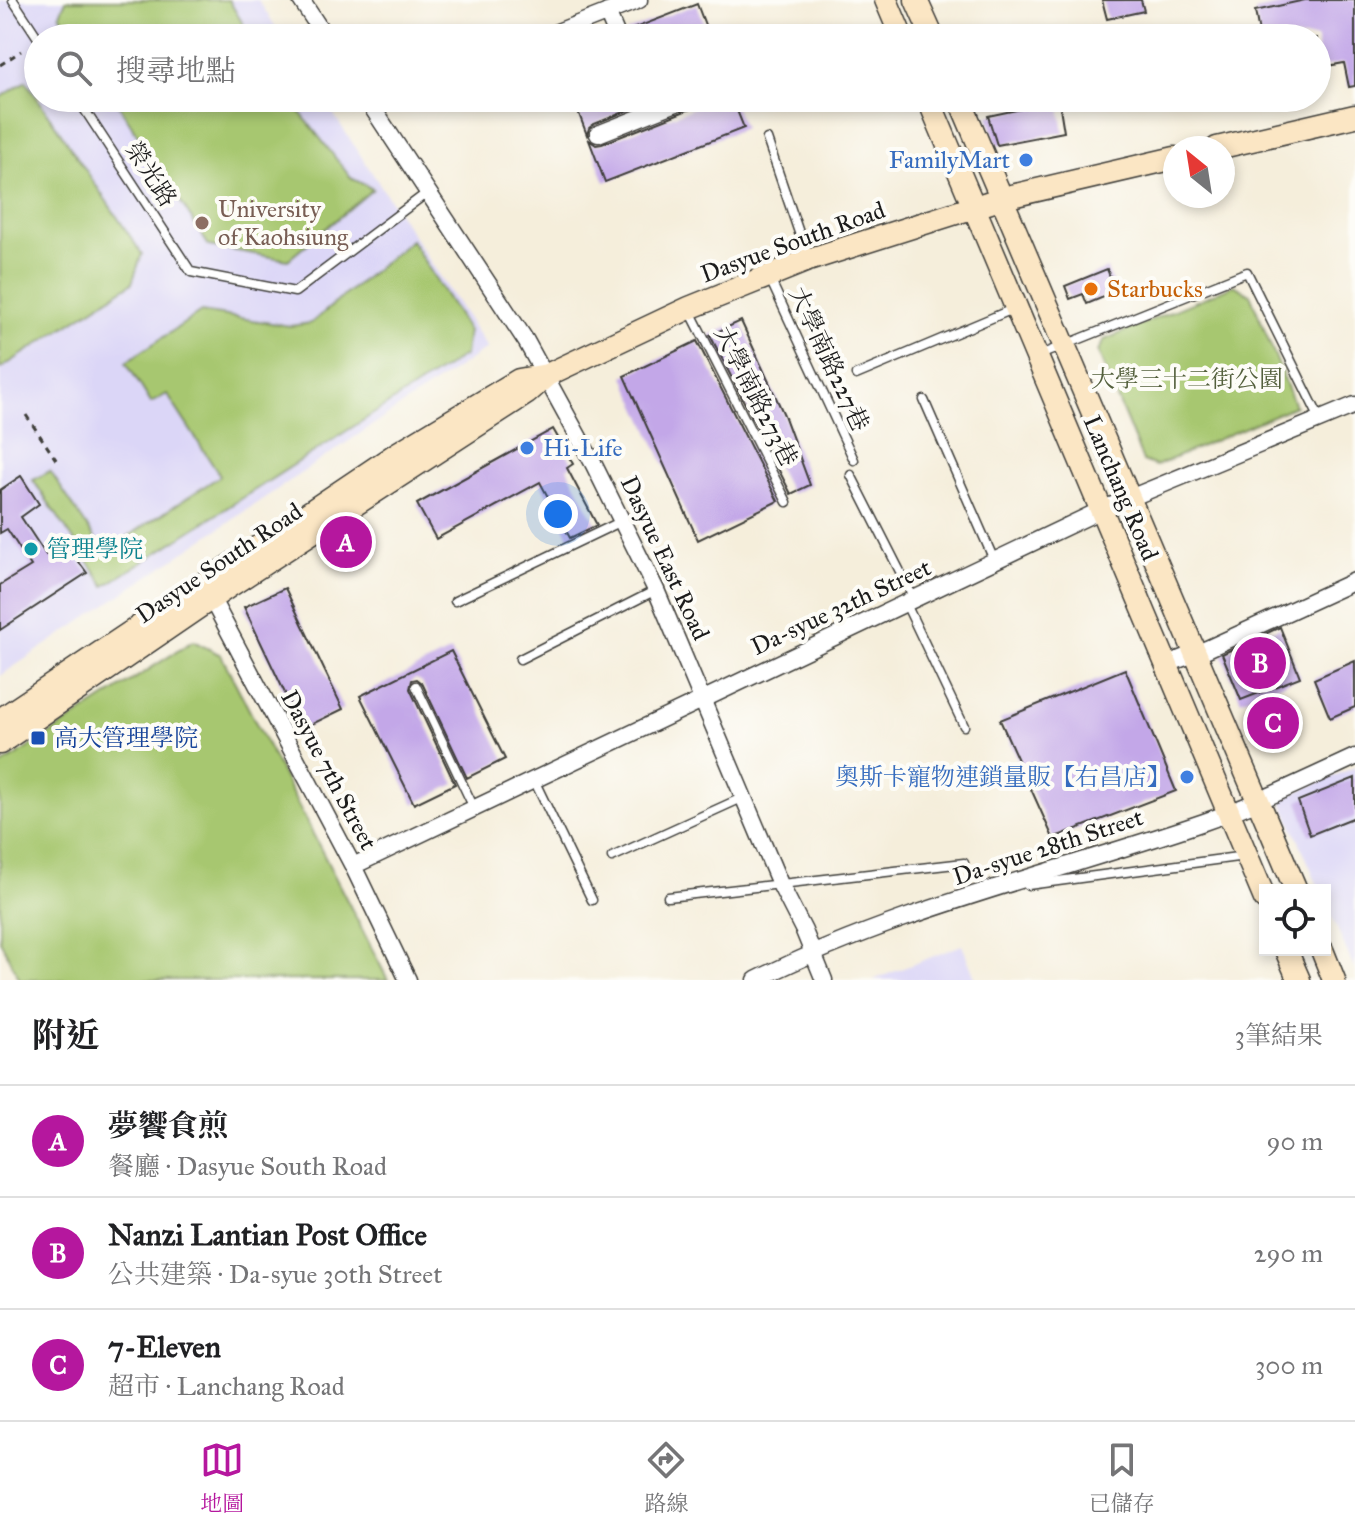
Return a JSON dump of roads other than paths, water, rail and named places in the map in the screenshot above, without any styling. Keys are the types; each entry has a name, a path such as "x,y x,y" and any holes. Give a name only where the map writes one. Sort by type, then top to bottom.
{"street":[{"path":"301,0 317,24"},
{"path":"577,24 639,0"},
{"path":"886,0 896,24"},
{"path":"916,0 927,24"},
{"path":"607,12 612,24"},
{"name":"Dasyue East Road","path":"376,112 547,375 656,590 780,884 824,980"},
{"path":"598,134 636,112"},
{"name":"Lanchang Road","path":"934,112 1259,885"},
{"name":"Lanchang Road","path":"965,112 1294,884"},
{"path":"1235,144 1355,116"},
{"path":"1003,198 1163,161"},
{"name":"Dasyue South Road","path":"0,743 411,445 519,380 547,375 689,308 768,275 1003,198"},
{"name":"Da-syue 32th Street","path":"353,866 1129,497 1355,405"},
{"path":"1167,664 1355,581"},
{"name":"Dasyue South Road","path":"0,720 207,591"},
{"name":"Dasyue 7th Street","path":"207,591 353,866 408,980"},
{"name":"Da-syue 28th Street","path":"756,980 813,952 992,889 1229,812 1355,757"},
{"path":"1289,956 1299,980"},
{"path":"1324,956 1334,980"}],"lane":[{"path":"13,0 29,24"},
{"name":"榮光路","path":"86,112 191,272 295,292 428,192"},
{"path":"767,139 808,260"},
{"path":"1037,356 1247,272 1320,419"},
{"name":"大學南路227巷","path":"768,275 854,460"},
{"path":"856,375 1016,307"},
{"name":"大學南路273巷","path":"689,308 787,502"},
{"path":"924,400 995,561"},
{"path":"851,475 964,726"},
{"path":"455,601 622,521"},
{"path":"520,659 656,590"},
{"path":"416,686 474,808"},
{"path":"534,779 592,900"},
{"path":"612,857 744,797"},
{"path":"992,889 1247,856"},
{"path":"668,897 964,863"}],"place":[{"name":"FamilyMart","path":"1026,160"},
{"name":"University of Kaohsiung","path":"202,223"},
{"name":"Starbucks","path":"1091,289"},
{"name":"Hi-Life","path":"527,448"},
{"name":"夢饗食煎","path":"346,542"},
{"name":"管理學院","path":"31,549"},
{"name":"Nanzi Lantian Post Office","path":"1260,663"},
{"name":"7-Eleven","path":"1273,723"},
{"name":"高大管理學院","path":"38,738"},
{"name":"奧斯卡寵物連鎖量販【右昌店】","path":"1187,777"}],"park label":[{"name":"大學三十二街公園","path":"1187,379"}]}
